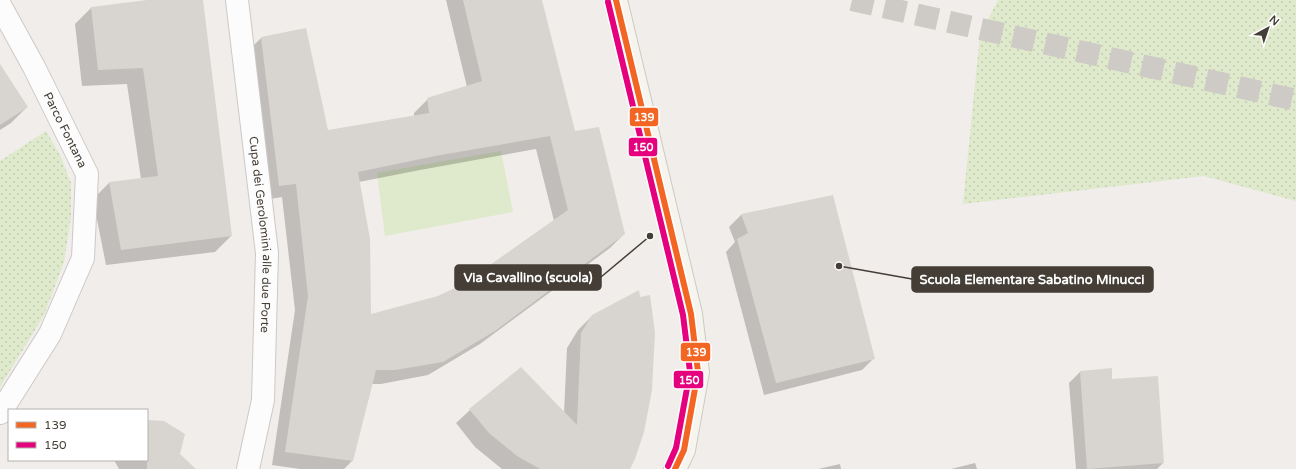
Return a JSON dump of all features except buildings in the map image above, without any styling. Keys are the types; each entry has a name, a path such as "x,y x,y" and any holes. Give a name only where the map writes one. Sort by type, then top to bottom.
{"main road":[{"path":"616,0 692,314 698,372 684,450 675,469"}],"street":[{"name":"Cupa dei Gerolomini alle due Porte","path":"237,0 267,253 263,400 248,469"},
{"name":"Parco Fontana","path":"0,5 34,67 87,174 83,258 50,334 0,413"}],"green space":[{"path":"998,0 1296,0 1296,201 1204,176 963,204 980,35"},
{"path":"46,131 60,155 71,183 71,217 64,262 44,315 0,387 0,161"},
{"path":"501,151 513,212 385,236 377,173"}],"tunnel":[{"path":"852,0 1296,100"}],"transit line":[{"name":"139","path":"616,0 691,314 698,372 684,450 675,469"},
{"name":"150","path":"608,2 683,315 690,372 676,448 668,466"}],"place":[{"name":"Via Cavallino (scuola)","path":"650,236"},
{"name":"Scuola Elementare Sabatino Minucci","path":"839,266"}]}
